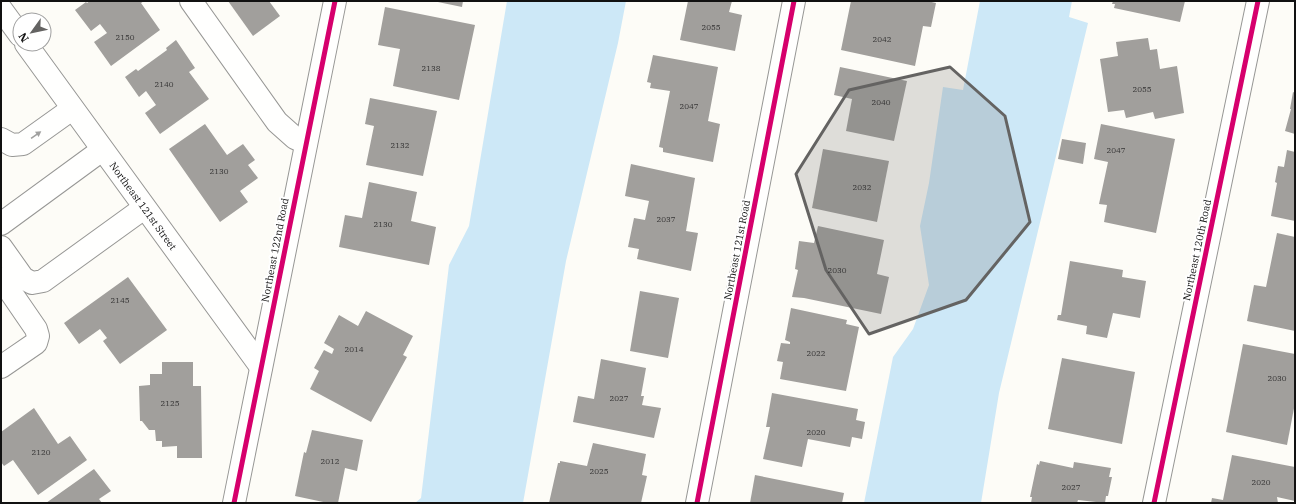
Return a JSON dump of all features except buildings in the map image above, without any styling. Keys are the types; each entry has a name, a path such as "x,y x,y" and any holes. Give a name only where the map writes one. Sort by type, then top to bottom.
{"street":[{"path":"192,1 277,122 295,138 306,143"},
{"name":"Northeast 122nd Road","path":"234,503 260,367 335,1"},
{"name":"Northeast 121st Road","path":"697,503 794,1"},
{"name":"Northeast 120th Road","path":"1154,503 1258,1"},
{"path":"2,14 12,26"},
{"name":"Northeast 121st Street","path":"32,52 260,367"},
{"path":"1,139 12,145 24,144 72,109"},
{"path":"1,224 102,150"},
{"path":"1,247 23,278 32,283 42,282 144,208"},
{"path":"1,278 36,329 38,336 36,343 1,367"}],"highlighted area":[{"path":"950,67 1005,116 1030,222 966,300 869,334 826,270 796,174 849,90"}],"water":[{"path":"507,1 626,1 618,43 566,261 523,503 415,503 421,498 449,265 469,226"},
{"path":"980,1 1072,1 1069,17 1088,23 999,393 981,503 864,503 893,357 913,329 929,285 920,226 929,183 943,87 963,90"}],"cycle path":[{"path":"234,503 335,1"},
{"path":"697,503 794,1"},
{"path":"1154,503 1258,1"}]}
